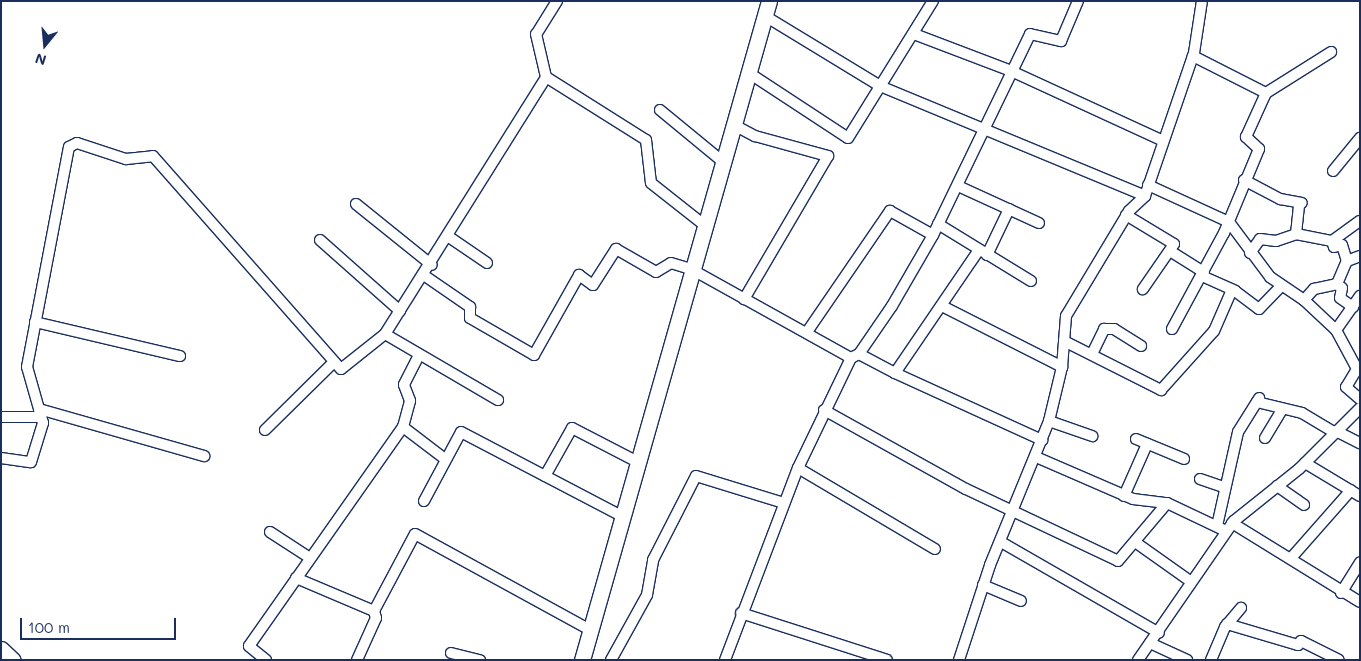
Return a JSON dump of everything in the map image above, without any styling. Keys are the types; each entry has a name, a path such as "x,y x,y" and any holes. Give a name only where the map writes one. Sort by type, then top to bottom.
{"street":[{"path":"1,458 31,462 40,413 27,367 65,155 77,143 126,159 153,156 341,369 386,334 449,238 546,77 536,34 557,1"},
{"path":"749,73 848,138 884,87 933,1"},
{"path":"725,660 741,613 784,503 824,410 855,356 932,235 958,186 1009,70 1030,34 1061,41 1078,1"},
{"path":"959,660 983,585 1049,421 1062,368 1066,316 1126,215 1145,196 1161,140 1192,56 1202,1"},
{"path":"582,660 703,224 734,125 767,8 884,87 984,127 1145,196"},
{"path":"914,34 1009,70 1161,140"},
{"path":"1172,329 1203,274 1229,222 1244,180 1259,149 1246,137 1266,93 1331,52"},
{"path":"1192,56 1266,93"},
{"path":"546,77 646,140 651,183 703,224"},
{"path":"660,110 722,161"},
{"path":"734,125 755,136 828,156 744,299"},
{"path":"1333,171 1360,138"},
{"path":"1244,180 1280,199 1300,203 1296,234"},
{"path":"1148,185 1229,222 1250,253 1281,286 1304,300 1336,330 1357,369 1346,387 1360,399"},
{"path":"958,186 1039,223"},
{"path":"356,204 432,265"},
{"path":"895,373 983,252 1009,210"},
{"path":"807,332 890,211 932,235"},
{"path":"1126,215 1174,244 1143,289"},
{"path":"1250,253 1260,239 1276,241 1296,234 1332,241 1360,221"},
{"path":"938,224 1031,281"},
{"path":"449,238 487,263"},
{"path":"320,240 400,311"},
{"path":"1332,241 1334,246 1342,245 1347,261 1337,284"},
{"path":"425,276 470,307 470,318 534,355 579,275 593,284 616,249 656,272 671,263 691,269 744,299 855,356 1042,440"},
{"path":"1170,251 1259,309 1281,286"},
{"path":"1347,261 1360,256"},
{"path":"1304,300 1314,289 1337,284"},
{"path":"1337,284 1342,288 1340,298 1353,307"},
{"path":"1064,341 1161,390 1214,331 1231,292"},
{"path":"1336,330 1360,296"},
{"path":"942,306 1062,368"},
{"path":"35,322 180,356"},
{"path":"1092,354 1104,329 1114,329 1141,346"},
{"path":"386,334 418,357 498,400"},
{"path":"266,660 249,646 402,427 410,401 404,385 418,357"},
{"path":"265,430 334,362"},
{"path":"1225,527 1223,487 1238,432 1258,400 1282,410 1302,413 1360,443"},
{"path":"1138,660 1159,633 1225,527 1305,463 1360,408"},
{"path":"824,410 966,489 1014,509 1118,561 1167,503"},
{"path":"1265,438 1282,410"},
{"path":"1,417 40,413 204,456"},
{"path":"1049,421 1092,436"},
{"path":"402,427 445,459"},
{"path":"545,476 572,428 638,462"},
{"path":"424,501 461,432 622,516"},
{"path":"1136,439 1184,459"},
{"path":"1124,496 1147,444"},
{"path":"1036,457 1124,496 1167,503 1225,527 1292,557 1341,593 1360,602"},
{"path":"1292,557 1355,493 1305,463"},
{"path":"798,468 936,549"},
{"path":"611,660 647,595 653,560 696,476 784,503"},
{"path":"1200,479 1223,487"},
{"path":"1277,486 1304,505"},
{"path":"270,532 310,558"},
{"path":"357,660 376,618 374,611 415,534 590,630"},
{"path":"1001,542 1159,633"},
{"path":"1135,542 1190,581"},
{"path":"1341,593 1360,563"},
{"path":"296,578 374,611"},
{"path":"983,585 1020,601"},
{"path":"1211,660 1227,624 1241,608"},
{"path":"741,613 887,660"},
{"path":"1227,624 1298,646 1301,641 1339,660"},
{"path":"1150,643 1187,660"},
{"path":"1,649 13,660"},
{"path":"451,653 480,660"}]}
